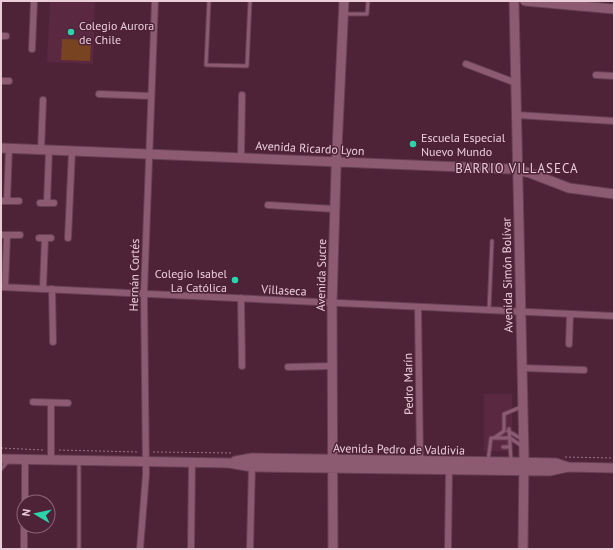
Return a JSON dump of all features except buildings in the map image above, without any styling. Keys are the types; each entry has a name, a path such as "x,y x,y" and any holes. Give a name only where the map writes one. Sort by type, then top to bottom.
{"street":[{"path":"32,49 34,1"},
{"name":"Hernán Cortés","path":"140,549 146,461 144,293 148,153 155,1"},
{"name":"Avenida Sucre","path":"333,549 334,464 332,304 334,209 344,1"},
{"name":"Avenida Simón Bolívar","path":"514,1 521,368 524,444 523,549"},
{"path":"525,1 614,9"},
{"path":"466,64 516,84"},
{"path":"596,75 614,76"},
{"path":"1,81 9,81"},
{"path":"99,94 151,96"},
{"path":"241,157 242,95"},
{"path":"40,203 51,203 45,150 43,100"},
{"path":"517,115 614,121"},
{"path":"5,148 4,201 19,201"},
{"name":"Avenida Ricardo Lyon","path":"5,148 518,170 569,188 614,194"},
{"path":"68,238 72,151"},
{"path":"268,205 334,209"},
{"path":"3,287 4,235 20,235"},
{"path":"43,288 45,238"},
{"name":"Villaseca","path":"3,287 242,298 332,304 614,316"},
{"path":"52,289 53,342"},
{"path":"242,298 242,366"},
{"name":"Pedro Marín","path":"418,307 420,461"},
{"path":"570,314 570,344"},
{"path":"288,367 333,366"},
{"path":"521,368 584,370"},
{"path":"33,402 68,403"},
{"path":"51,403 51,460"},
{"name":"Avenida Pedro de Valdivia","path":"5,460 252,462 334,464 449,470 556,463 568,467 614,468"},
{"path":"25,460 25,494"},
{"name":"Avenida Pedro de Valdivia","path":"334,464 420,461 511,462 524,466"},
{"path":"191,549 192,462"},
{"path":"250,549 252,462"},
{"path":"448,549 449,470"},
{"path":"24,534 24,549"}],"lane":[{"path":"209,1 206,64 247,66 250,1"},
{"path":"343,14 367,14 368,1"},
{"path":"489,310 492,242"},
{"path":"504,431 504,414 522,406"},
{"path":"509,430 524,444"},
{"path":"487,462 492,447 491,438 494,438 504,431 509,430"},
{"path":"509,430 511,462"},
{"path":"494,438 510,438 524,444"},
{"path":"503,447 510,447"},
{"path":"1,469 5,460"},
{"path":"79,461 79,549"}],"shaded area":[{"name":"Colegio Aurora de Chile","path":"50,1 95,1 93,64 47,62"},
{"path":"62,39 91,40 90,61 61,60"},
{"path":"484,394 512,394 512,451 484,451"}],"place":[{"name":"Colegio Aurora de Chile","path":"71,32"},
{"name":"Escuela Especial Nuevo Mundo","path":"413,144"},
{"name":"Colegio Isabel La Católica","path":"235,280"}],"district":[{"name":"BARRIO VILLASECA","path":"517,168"}]}
